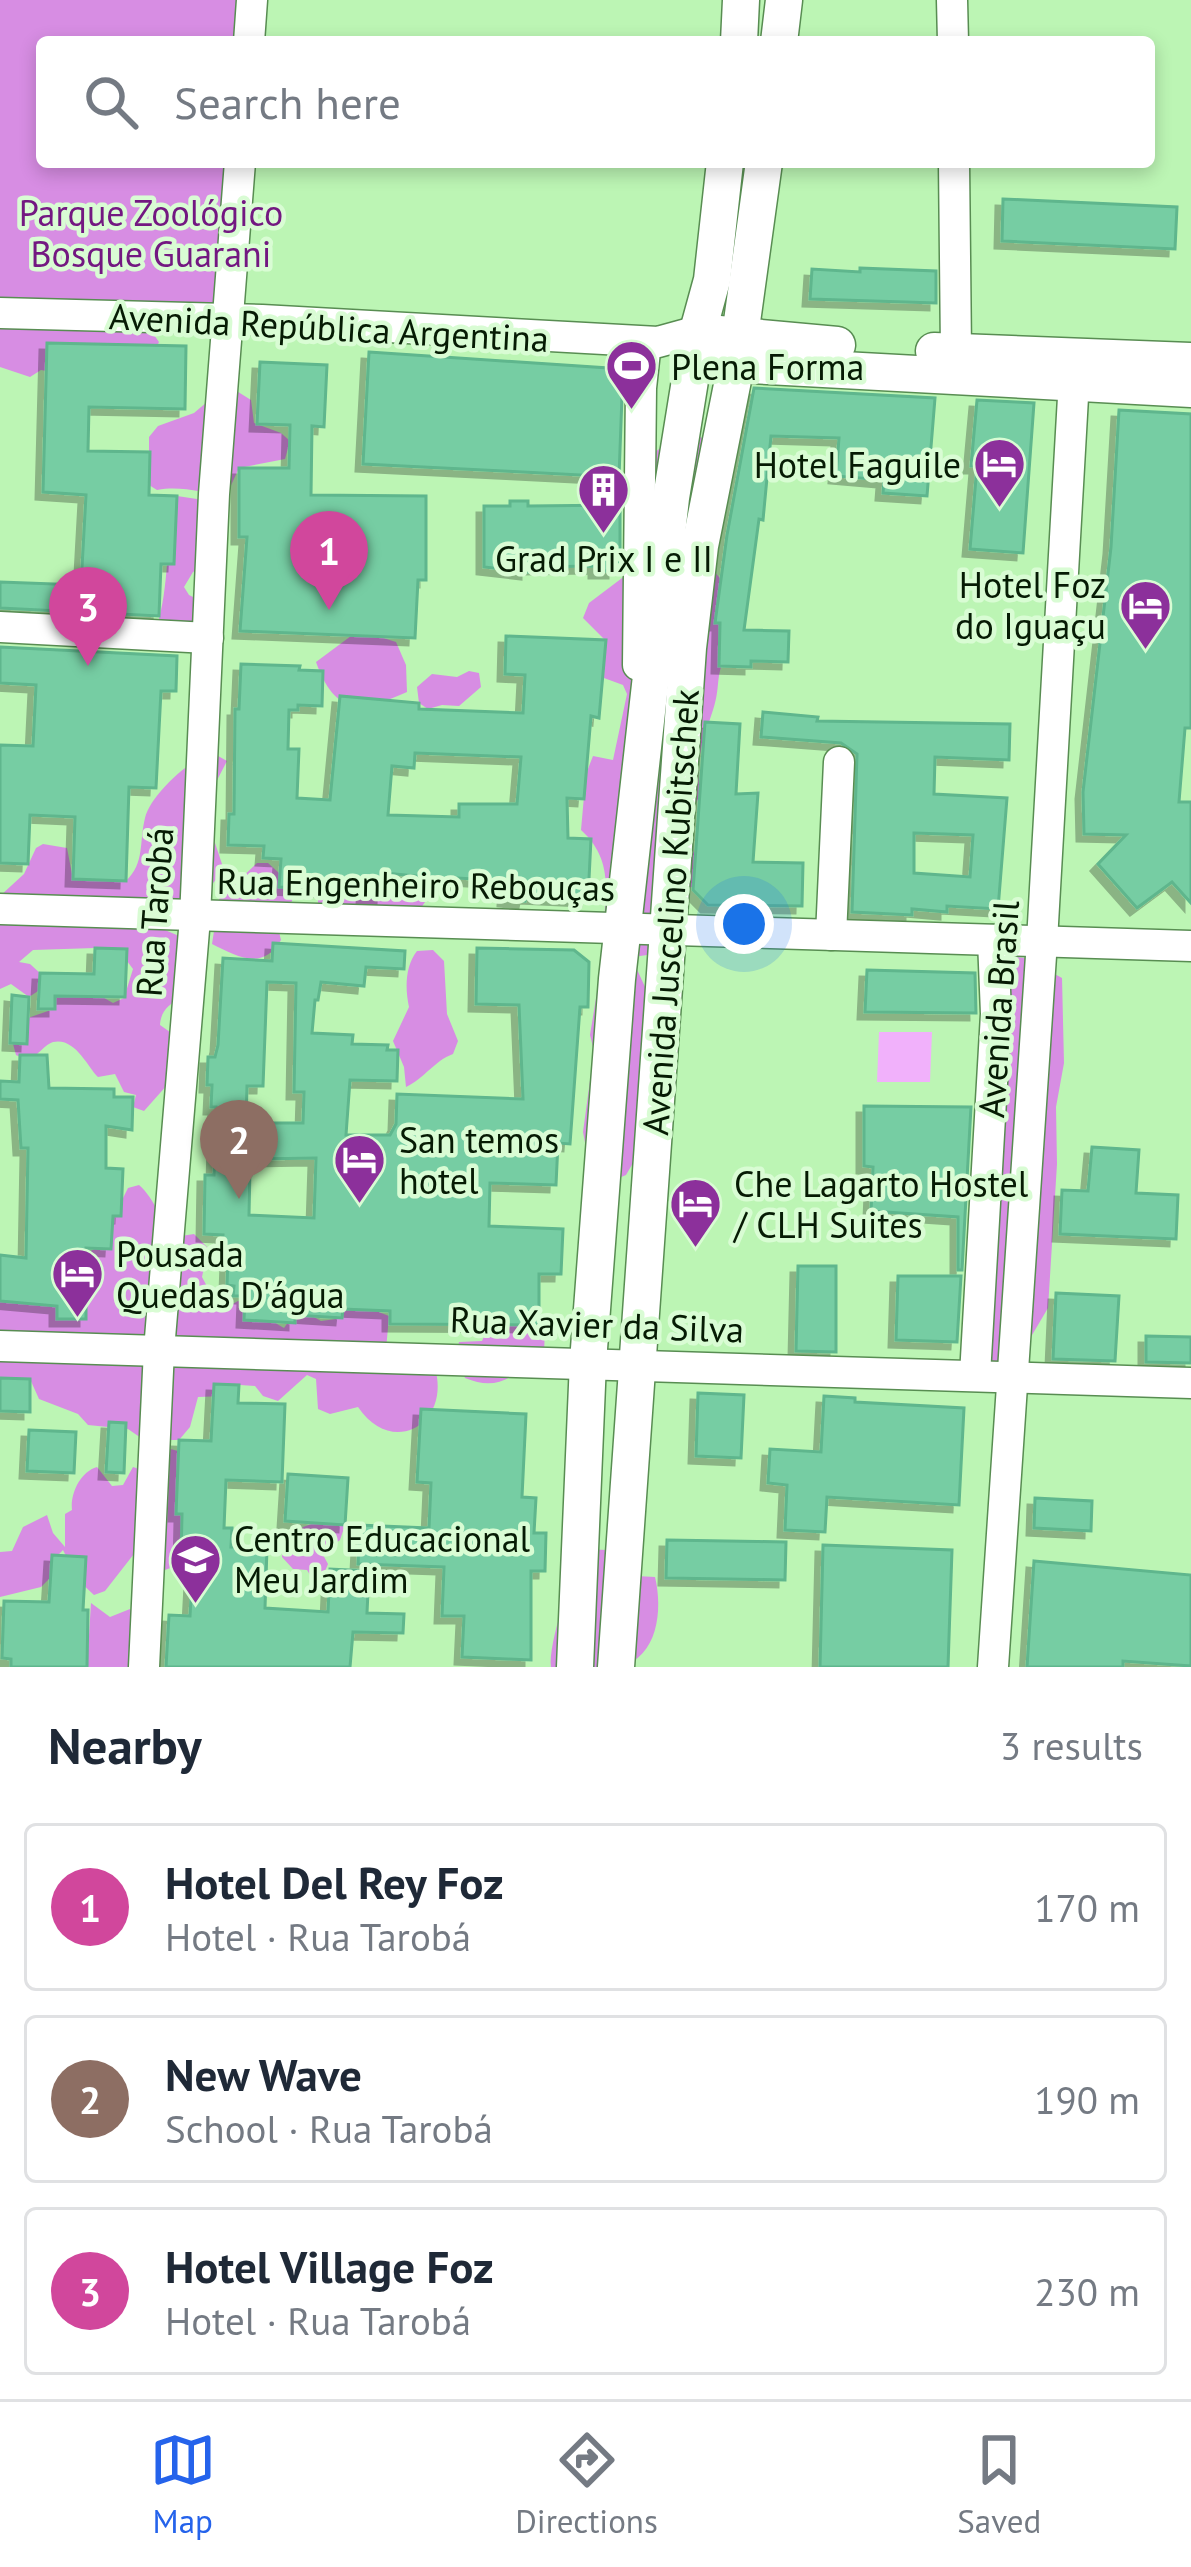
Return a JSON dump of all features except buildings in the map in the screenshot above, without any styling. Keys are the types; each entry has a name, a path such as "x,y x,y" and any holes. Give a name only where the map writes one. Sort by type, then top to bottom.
{"main road":[{"path":"739,36 741,0"},
{"path":"780,36 784,0"},
{"name":"Avenida Juscelino Kubitschek","path":"575,1667 589,1362 622,927 671,498 695,346 712,280 724,168"},
{"name":"Avenida Juscelino Kubitschek","path":"616,1667 682,715 700,546 738,351 763,168"},
{"name":"Avenida República Argentina","path":"695,346 1076,370 1191,361"},
{"name":"Avenida República Argentina","path":"738,351 956,352 1191,389"}],"street":[{"path":"249,36 252,0"},
{"path":"765,36 768,0"},
{"path":"952,0 952,36"},
{"name":"Rua Tarobá","path":"144,1667 159,1350 195,918 214,494 240,168"},
{"path":"954,168 956,352"},
{"name":"Avenida República Argentina","path":"0,313 230,320 695,346"},
{"name":"Avenida Juscelino Kubitschek","path":"638,772 641,388 652,342"},
{"name":"Avenida Brasil","path":"993,1667 1076,370"},
{"path":"0,627 208,638"},
{"path":"830,935 839,762"},
{"name":"Rua Engenheiro Rebouças","path":"0,909 1191,946"},
{"path":"975,1376 996,1014 994,940"},
{"name":"Rua Xavier da Silva","path":"0,1346 1191,1383"}],"shaded area":[{"path":"879,1032 932,1032 930,1082 877,1082"}],"green space":[{"name":"Parque Zoológico Bosque Guarani","path":"0,0 239,0 237,36 36,36 36,168 226,168 218,308 0,299"},
{"path":"0,313 142,318 159,342 148,365 63,374 41,370 30,377 0,367"},
{"path":"227,385 251,400 254,423 290,441 285,459 239,468 227,494 157,490 149,485 149,437 158,426 194,413"},
{"path":"680,432 703,438 713,457 707,563 725,584 732,647 720,671 701,751 701,794 690,825 703,877 693,887 677,888 662,937 647,955 633,957 603,928 603,863 581,830 586,774 593,756 613,760 627,694 623,685 604,678 605,640 583,618 589,603 638,566 638,506 615,500 609,481 636,473 638,466"},
{"path":"177,496 197,499 208,510 209,565 193,572 184,587 203,602 197,628 154,635 163,600"},
{"path":"351,636 396,642 406,665 407,692 362,706 350,705 331,692 316,662"},
{"path":"469,671 479,673 481,687 459,706 428,709 419,703 417,687 432,674 457,677"},
{"path":"211,752 227,761 214,786 212,834 224,870 209,888 161,921 165,930 179,936 181,997 166,1008 160,1025 177,1037 168,1084 144,1111 133,1107 136,1095 124,1092 115,1074 98,1077 68,1044 50,1043 29,1061 16,1055 12,1040 19,1021 51,1010 53,998 66,989 99,995 113,1003 124,998 133,969 127,961 109,963 95,948 33,950 19,962 41,974 38,991 29,997 11,984 0,989 0,896 24,874 36,848 43,844 67,848 73,879 126,881 139,859 145,818 155,799 182,770"},
{"path":"257,863 268,863 279,873 278,887 293,888 292,901 277,924 281,940 266,956 250,958 212,944 219,899"},
{"path":"351,863 377,891 397,882 413,882 421,883 429,896 417,914 318,914 325,875"},
{"path":"433,950 444,961 447,1014 458,1041 453,1054 406,1087 393,1041 409,1007 410,964 417,951"},
{"path":"1009,956 1025,958 1062,978 1064,1063 1056,1107 1048,1308 1009,1374 976,1373 1001,985"},
{"path":"616,961 634,963 651,1000 640,1151 626,1175 605,1184 591,1174 583,1132 598,986"},
{"path":"139,1185 175,1237 194,1234 208,1248 202,1277 220,1311 238,1301 284,1328 298,1308 321,1321 336,1319 347,1309 371,1309 389,1316 386,1350 435,1368 438,1388 427,1418 402,1432 372,1422 358,1407 330,1414 318,1409 316,1379 307,1375 278,1401 263,1396 255,1386 240,1385 225,1396 198,1397 190,1427 179,1440 144,1440 128,1429 88,1425 78,1414 39,1399 30,1379 0,1378 0,1301 57,1295 58,1319 86,1319 86,1254 111,1249 114,1216 128,1188"},
{"path":"503,1325 545,1328 544,1353 498,1382 465,1378 456,1355 459,1342 482,1341 486,1332"},
{"path":"163,1447 178,1451 185,1460 196,1524 178,1565 165,1570 157,1554 137,1550 105,1591 94,1595 78,1580 63,1550 52,1561 50,1578 41,1587 0,1597 0,1552 12,1551 23,1527 47,1515 65,1547 65,1514 72,1510 81,1479 97,1467 112,1486 123,1485 133,1467 139,1469"},
{"path":"337,1515 345,1525 340,1540 322,1553 328,1564 323,1576 312,1578 307,1570 293,1569 282,1557 282,1538 297,1537 303,1527"},
{"path":"580,1549 608,1550 636,1576 655,1577 655,1631 633,1662 620,1667 551,1667 557,1627"},
{"path":"91,1603 110,1617 130,1609 152,1667 87,1667"}],"place":[{"name":"Plena Forma","path":"632,412"},
{"name":"Hotel Faguile","path":"1000,510"},
{"name":"Grad Prix I e II","path":"604,536"},
{"name":"Hotel Del Rey Foz","path":"329,610"},
{"name":"Hotel Foz do Iguaçu","path":"1145,651"},
{"name":"Hotel Village Foz","path":"88,666"},
{"name":"New Wave","path":"239,1199"},
{"name":"San temos hotel","path":"360,1206"},
{"name":"Che Lagarto Hostel / CLH Suites","path":"695,1250"},
{"name":"Pousada Quedas D'água","path":"77,1320"},
{"name":"Centro Educacional Meu Jardim","path":"195,1605"}]}
